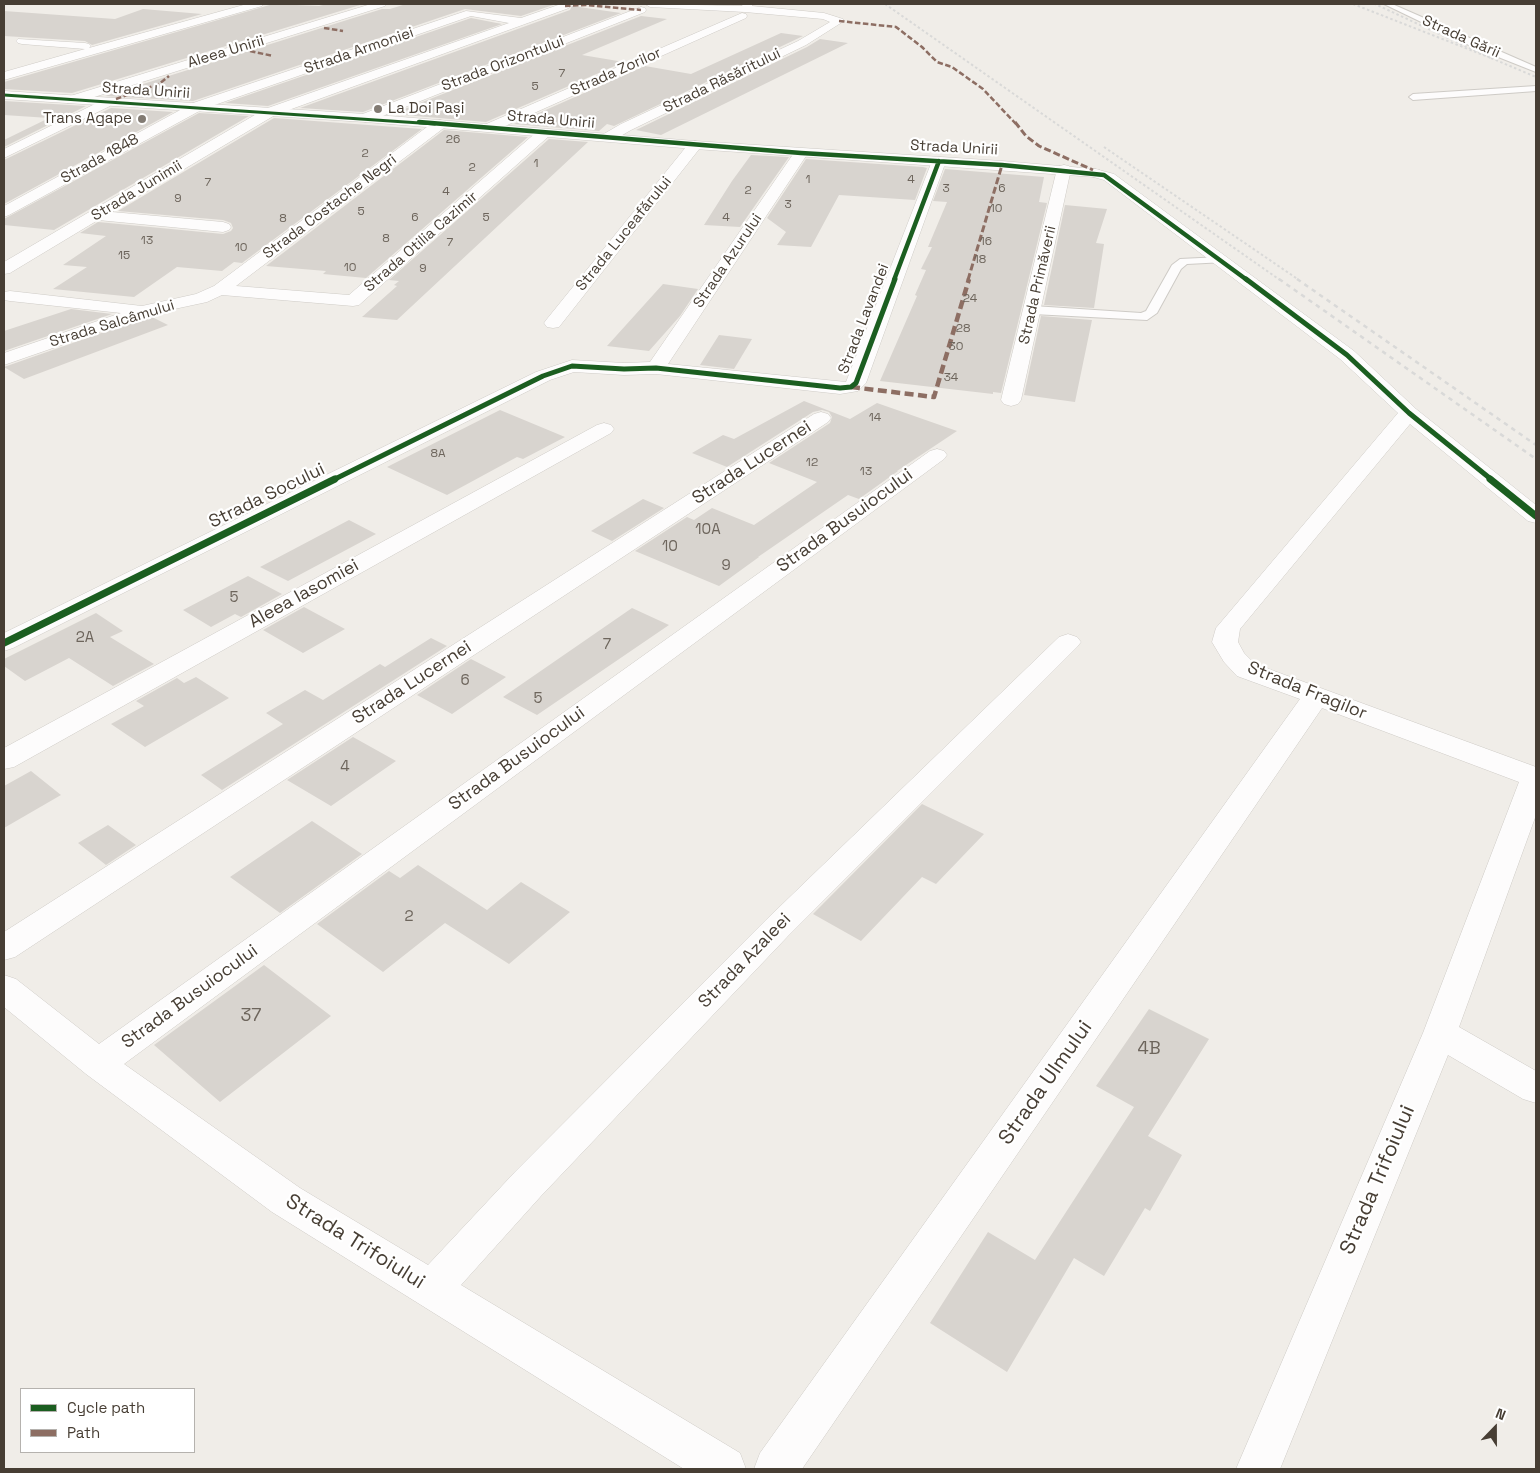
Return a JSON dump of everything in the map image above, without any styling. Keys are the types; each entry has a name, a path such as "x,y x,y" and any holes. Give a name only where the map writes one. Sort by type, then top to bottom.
{"street":[{"path":"4,76 258,4"},
{"name":"Aleea Unirii","path":"71,100 382,4"},
{"name":"Strada Armoniei","path":"270,112 565,6"},
{"path":"645,7 745,10"},
{"name":"Strada Orizontului","path":"366,118 645,7"},
{"name":"Strada Răsăritului","path":"607,138 626,127 802,43 838,21 824,16 745,10"},
{"name":"Strada Zorilor","path":"489,128 745,10"},
{"name":"Strada Armoniei","path":"197,108 198,106 470,13 523,22"},
{"path":"22,41 102,48"},
{"name":"Strada Unirii","path":"4,95 366,118 801,153 1095,173 1109,177 1346,355 1409,413 1536,516"},
{"path":"4,154 106,102"},
{"name":"Strada 1848","path":"4,212 197,108"},
{"name":"Strada Junimii","path":"4,269 270,112"},
{"name":"Strada Costache Negri","path":"220,290 440,124"},
{"name":"Strada Otilia Cazimir","path":"220,290 353,301 544,133"},
{"name":"Strada Luceafǎrului","path":"553,323 695,145"},
{"name":"Strada Azurului","path":"656,368 801,153"},
{"name":"Strada Lavandei","path":"656,368 840,388 856,383 939,161"},
{"name":"Strada Primăverii","path":"1011,400 1064,170"},
{"path":"97,215 223,227"},
{"name":"Strada Salcâmului","path":"4,358 146,310 201,298 220,290"},
{"path":"6,297 146,310"},
{"path":"334,317 353,301"},
{"name":"Strada Socului","path":"4,643 543,376 572,366 624,369 656,368"},
{"name":"Strada Fragilor","path":"1409,413 1228,628 1225,642 1233,657 1246,670 1536,777 1493,890"},
{"name":"Strada Lucernei","path":"4,948 821,418"},
{"name":"Aleea Iasomiei","path":"4,760 604,428"},
{"name":"Strada Busuiocului","path":"98,1064 936,455"},
{"name":"Strada Azaleei","path":"432,1289 528,1184 777,928 1068,642"},
{"name":"Strada Ulmului","path":"776,1469 1316,696"},
{"name":"Strada Trifoiului","path":"1258,1469 1440,1034 1493,890"},
{"name":"Strada Trifoiului","path":"4,988 98,1064 286,1200 724,1469"},
{"path":"1440,1034 1536,1088"}],"lane":[{"name":"Strada Gării","path":"1387,4 1536,70"},
{"path":"1413,97 1536,88"},
{"path":"1033,310 1143,317 1151,313 1176,267 1184,261 1221,260"}],"building":[{"path":"273,4 360,5 72,93 4,89 4,82"},
{"path":"406,4 556,4 521,16 465,9 193,101 105,96 382,9 390,9"},
{"path":"572,6 621,13 363,112 300,108 570,10"},
{"path":"143,9 202,14 92,45 85,41 4,36 4,11 115,19"},
{"path":"641,16 667,19 582,55 624,62 486,122 392,114"},
{"path":"471,18 502,24 268,106 225,103"},
{"path":"781,33 803,36 614,126 607,124 599,131 514,124 645,66 691,74"},
{"path":"820,39 848,43 661,135 636,130 807,47"},
{"path":"4,101 86,106 4,147 4,140 49,118 4,115"},
{"path":"111,108 173,112 4,204 4,160"},
{"path":"199,113 249,116 54,230 4,225 4,219"},
{"path":"274,118 422,129 242,263 234,262 222,271 177,267 134,297 53,289 87,267 63,265 106,236 80,233 98,222 223,234 231,231 233,228 231,223 223,220 118,211"},
{"path":"444,130 528,137 366,278 323,274 326,271 266,266"},
{"path":"549,139 588,142 397,320 362,317 397,286 394,285 399,281 389,280"},
{"path":"751,155 789,157 740,227 704,225 732,181"},
{"path":"806,159 927,168 915,200 839,195 811,247 777,245 786,232 767,218"},
{"path":"945,169 1044,177 1039,202 1047,203 1001,393 993,392 993,394 880,381 917,296 915,295 926,270 921,269 932,247 928,247 947,202 933,201"},
{"path":"1065,205 1107,209 1096,243 1104,244 1094,308 1044,305"},
{"path":"663,284 698,289 680,316 649,351 607,346"},
{"path":"71,309 112,314 4,351 4,331"},
{"path":"150,316 168,325 24,379 4,367"},
{"path":"1041,316 1092,320 1075,402 1024,395"},
{"path":"719,335 752,339 734,369 700,365"},
{"path":"804,401 850,419 877,403 957,431 859,499 848,495 719,586 635,551 687,517 694,520 712,508 754,525 817,482 769,463 830,423 832,417 829,412 822,410 813,412 727,467 692,453 723,435 734,439"},
{"path":"500,410 565,437 523,459 517,457 447,495 387,467"},
{"path":"643,499 664,508 612,541 591,531"},
{"path":"349,520 376,534 288,581 260,567"},
{"path":"248,576 282,594 241,617 235,614 211,627 183,610"},
{"path":"304,607 345,629 303,653 263,630"},
{"path":"632,608 669,625 537,715 503,697"},
{"path":"96,613 123,631 110,637 154,664 113,686 69,658 25,681 4,666 4,659"},
{"path":"431,638 447,646 222,790 201,775 283,724 266,713 305,690 323,700 380,664 385,667"},
{"path":"471,659 506,677 452,714 417,695"},
{"path":"196,677 229,698 145,747 111,724 144,706 136,701 177,678 184,683"},
{"path":"353,737 396,761 331,806 287,780"},
{"path":"31,771 61,795 4,828 4,786"},
{"path":"922,804 984,834 936,884 922,877 861,941 813,914"},
{"path":"312,821 362,854 280,913 230,877"},
{"path":"108,825 136,845 106,865 78,843"},
{"path":"418,865 487,910 521,882 570,912 509,964 445,923 383,972 317,924 389,871 400,878"},
{"path":"264,965 331,1016 220,1102 154,1045"},
{"path":"1149,1009 1209,1039 1148,1136 1182,1155 1150,1211 1145,1208 1104,1276 1074,1258 1007,1372 930,1323 988,1232 1035,1260 1134,1107 1096,1086"}],"railway":[{"path":"885,4 1280,280"},
{"path":"1353,4 1491,58"},
{"path":"1375,4 1491,58"},
{"path":"1491,58 1536,77"},
{"path":"1104,147 1299,280"},
{"path":"1279,279 1536,459"},
{"path":"1297,279 1536,445"}],"marked path":[{"path":"565,6 586,5 641,10"},
{"path":"839,21 896,27 922,47 937,62 952,67 983,89 1009,114 1026,136 1039,146 1093,170"},
{"path":"324,28 343,31"},
{"path":"250,51 273,56"},
{"path":"116,99 159,84 169,76"},
{"path":"851,387 934,397 1002,165"}],"cycle path":[{"path":"4,95 365,118 801,153 1002,165 1104,175 1347,355 1409,413 1536,516"},
{"path":"4,643 543,376 572,366 624,369 656,368 840,388 851,387 856,383 939,161"}],"place":[{"name":"La Doi Pași","path":"378,109"},
{"name":"Trans Agape","path":"142,119"}]}
